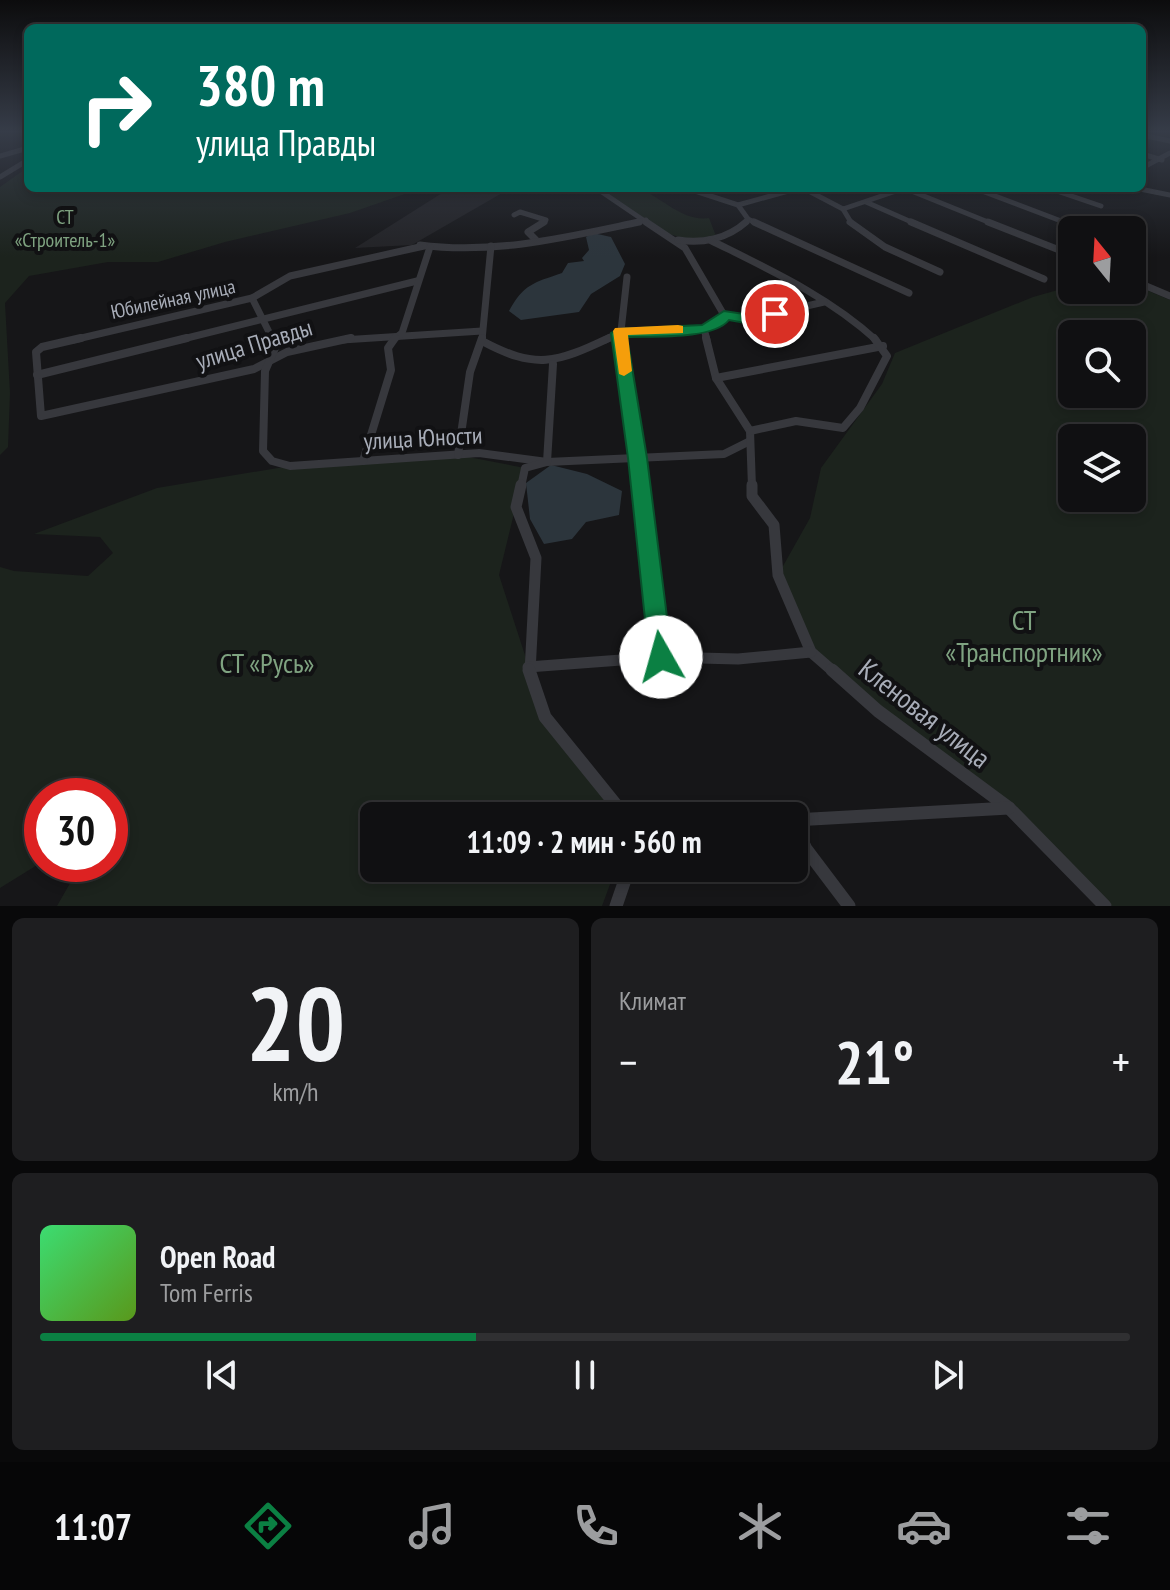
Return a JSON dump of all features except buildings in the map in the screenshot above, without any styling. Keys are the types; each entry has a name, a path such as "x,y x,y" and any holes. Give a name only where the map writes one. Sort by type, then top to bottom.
{"street":[{"path":"1146,190 1170,195"},
{"path":"482,336 521,360 553,364 619,332 704,329 722,322 724,315 685,248 602,192"},
{"path":"698,192 738,205 786,192"},
{"path":"809,192 843,209 893,192"},
{"path":"914,192 1058,249"},
{"path":"985,192 1058,220"},
{"path":"1060,192 1101,206"},
{"path":"866,202 1044,279"},
{"path":"738,205 748,219 909,293"},
{"path":"843,209 847,221 861,234 940,272"},
{"path":"514,215 520,212 546,220 528,232 536,240"},
{"path":"674,239 687,242 710,240 743,226 748,219"},
{"path":"412,243 427,247 491,246 646,220"},
{"path":"710,240 812,292 878,337 887,356 860,408 843,428 796,421 750,431"},
{"path":"458,455 470,372 482,336 491,246"},
{"path":"363,461 391,370 388,348 393,339 402,333 427,247"},
{"name":"Юбилейная улица","path":"37,375 36,352 42,347 252,298 290,276 427,247"},
{"path":"627,277 619,332 661,657"},
{"path":"37,375 417,281"},
{"path":"1146,286 1170,296"},
{"name":"улица Юности","path":"252,298 276,346 265,371 263,451 272,461 290,466 495,454 524,461 547,462 724,454 748,442"},
{"path":"724,315 751,319 824,302"},
{"path":"704,329 716,378 740,411 750,431 748,442"},
{"name":"улица Правды","path":"37,375 41,416 254,369 287,352 342,340 402,333 482,336"},
{"path":"716,378 883,346"},
{"path":"553,364 547,462 525,468 516,507 536,558 528,667 545,717 614,802"},
{"name":"Кленовая улица","path":"748,442 754,485 752,496 774,525 778,575 811,652 878,711 1009,808 1105,906"},
{"path":"528,667 661,657 738,659 811,652"},
{"path":"808,821 1009,808"},
{"path":"808,852 849,906"},
{"path":"616,906 624,882"}],"shaded area":[{"path":"444,192 504,192 412,245 355,248"},
{"path":"593,233 611,237 625,264 620,276 591,294 579,312 521,320 509,311 530,286 562,273 568,263 584,261 582,258 589,250 586,237"},
{"path":"551,465 587,474 622,491 619,515 586,522 572,539 544,544 530,519 526,483"}],"green space":[{"name":"СТ «Строитель-1»","path":"24,172 24,192 410,192 350,213 225,242 158,262 108,262 29,276 5,303 10,393 8,447 0,455 0,187"},
{"path":"602,192 646,192 691,217 709,218 716,236 683,238 639,217"},
{"name":"СТ «Транспортник»","path":"1058,290 1058,304 1146,304 1146,290 1170,300 1170,906 1112,906 1013,804 878,711 811,652 778,575 810,518 821,468 882,384 895,353 1033,297"},
{"name":"СТ «Русь»","path":"458,455 525,468 499,575 545,717 614,802 360,802 360,882 611,882 602,906 57,906 71,882 128,882 128,778 24,778 24,873 0,888 0,567 14,571 88,576 113,553 100,537 34,534 157,488 290,466"}],"slow traffic":[{"path":"624,371 620,331 678,330"}],"route":[{"path":"661,657 619,333 704,329 722,322 724,315 751,319 775,314"}]}
